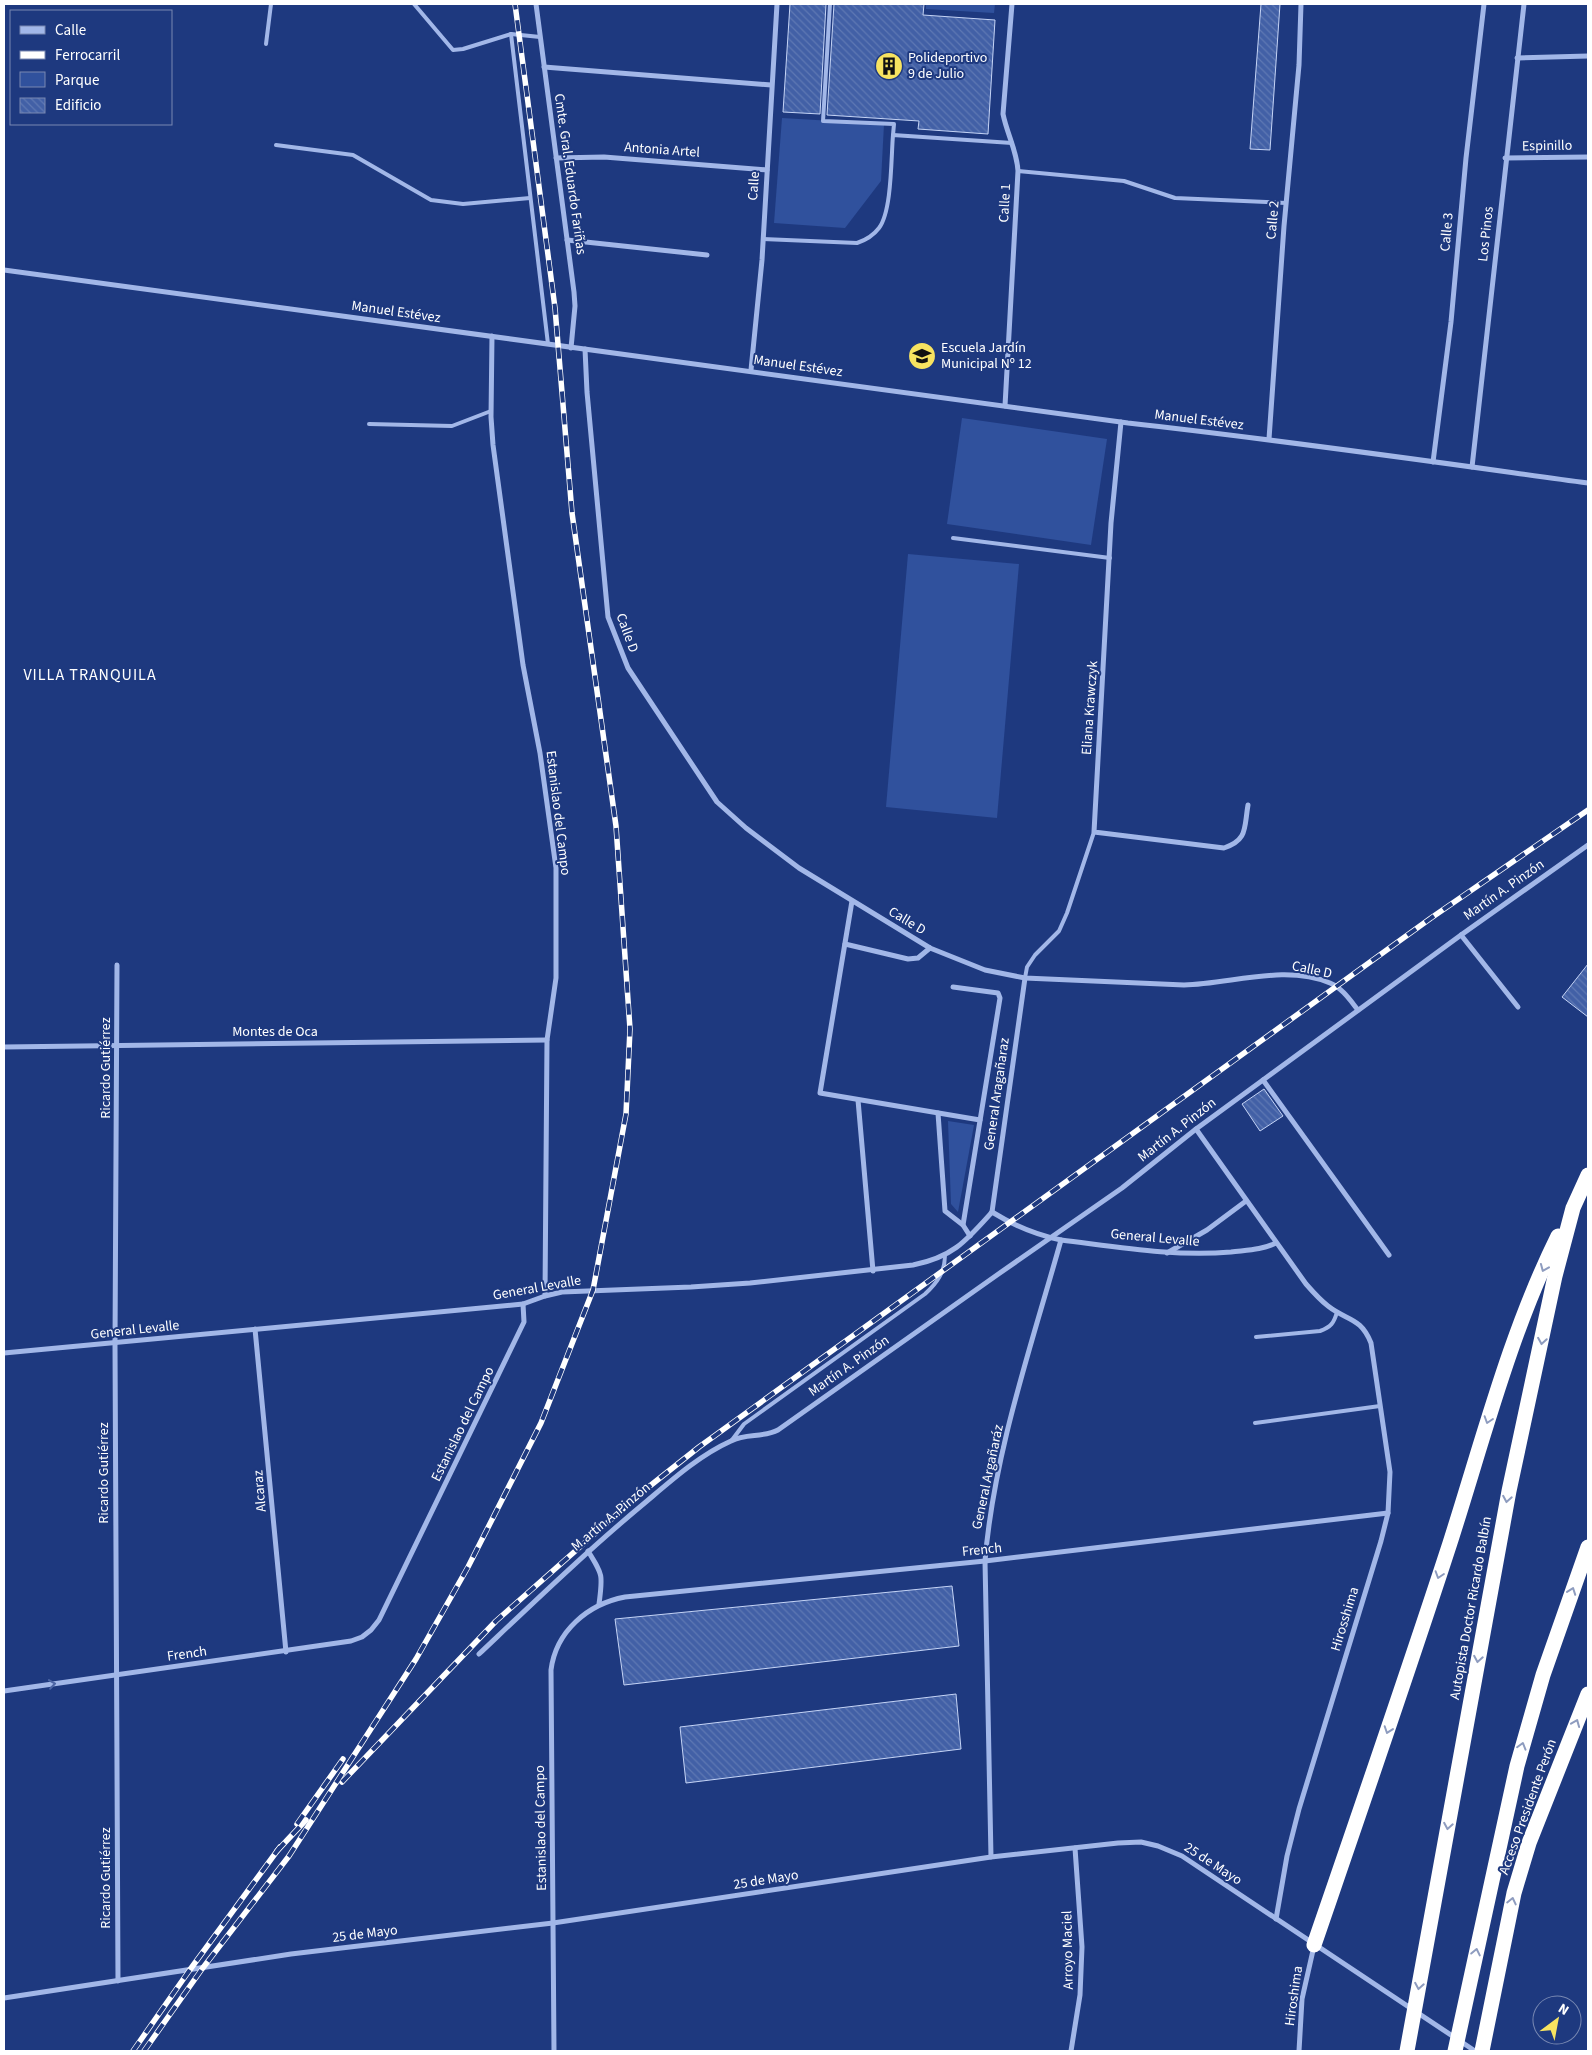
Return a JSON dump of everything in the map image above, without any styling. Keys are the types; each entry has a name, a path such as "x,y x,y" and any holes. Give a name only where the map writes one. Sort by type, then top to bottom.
{"highway":[{"name":"Autopista Doctor Ricardo Balbín","path":"1407,2051 1509,1491 1541,1348 1546,1312 1573,1208 1588,1175"},
{"path":"1314,1945 1402,1690 1517,1334 1550,1253 1573,1208"},
{"path":"1455,2051 1517,1766 1543,1675 1588,1547"},
{"name":"Acceso Presidente Perón","path":"1482,2051 1514,1894 1529,1843 1544,1800 1588,1694"}],"street":[{"name":"Cmte. Gral. Eduardo Fariñas","path":"536,4 575,306 571,348"},
{"name":"Calle","path":"751,370 763,239 776,4"},
{"name":"Calle 1","path":"1005,406 1018,171 1017,158 1003,114 1012,4"},
{"name":"Calle 2","path":"1269,439 1286,203 1299,65 1301,4"},
{"name":"Calle 3","path":"1433,462 1451,322 1466,158 1484,4"},
{"name":"Los Pinos","path":"1472,467 1505,158 1524,4"},
{"path":"1518,58 1588,56"},
{"path":"544,66 771,85"},
{"name":"Antonia Artel","path":"556,158 604,157 767,170"},
{"name":"Espinillo","path":"1505,158 1588,157"},
{"path":"567,240 707,255"},
{"name":"Manuel Estévez","path":"4,270 585,350 751,370 1121,422 1269,439 1588,483"},
{"name":"Estanislao del Campo","path":"492,336 491,411 493,444 523,666 540,753 556,868 556,978 547,1040 545,1296"},
{"name":"Calle D","path":"585,350 608,617 628,668 717,802 746,828 799,868 930,948 984,970 1025,978 1184,985 1287,975 1331,983 1341,990 1358,1010"},
{"name":"Eliana Krawczyk","path":"1094,832 1111,523 1121,422"},
{"path":"1094,832 1224,848 1236,844 1242,838 1248,806"},
{"name":"Martín A. Pinzón","path":"778,1430 1122,1188 1196,1129 1461,935 1588,845"},
{"path":"852,901 820,1093 980,1120"},
{"path":"1461,935 1518,1007"},
{"path":"845,944 908,959 918,958 930,948"},
{"name":"Ricardo Gutiérrez","path":"117,965 115,1344 118,1981"},
{"name":"General Aragañaraz","path":"992,1212 1025,978"},
{"path":"953,987 998,993 1000,998 963,1225"},
{"name":"Montes de Oca","path":"4,1047 547,1040"},
{"path":"1263,1080 1389,1254"},
{"path":"858,1100 873,1271"},
{"path":"938,1113 945,1211 963,1225 970,1236"},
{"path":"1196,1129 1306,1284 1328,1306 1338,1312"},
{"path":"1167,1253 1208,1230 1246,1201"},
{"path":"992,1212 1009,1223 1050,1238 1062,1240"},
{"name":"General Levalle","path":"4,1353 523,1304 562,1292 691,1288 873,1271 931,1262 963,1244 992,1212"},
{"name":"General Levalle","path":"1062,1240 1167,1253 1210,1254 1264,1249 1276,1243"},
{"name":"General Argañaráz","path":"991,1857 985,1561 988,1526 999,1468 1062,1240"},
{"name":"Estanislao del Campo","path":"371,1630 379,1620 519,1333 524,1322 523,1304"},
{"name":"Hirosshima","path":"1276,1919 1287,1856 1299,1809 1388,1513 1390,1472 1371,1342 1361,1324 1338,1312"},
{"name":"Alcaraz","path":"255,1329 286,1652"},
{"name":"M.artín A. Pinzón","path":"479,1654 588,1551 679,1474 732,1440 745,1436 769,1435 778,1430"},
{"name":"French","path":"583,1616 600,1604 625,1597 985,1561 1388,1513"},
{"path":"588,1551 601,1572 600,1604"},
{"name":"Estanislao del Campo","path":"554,2051 551,1670 552,1658 560,1640 583,1616"},
{"name":"French","path":"4,1691 286,1652 351,1641 362,1637 371,1630"},
{"name":"25 de Mayo","path":"4,1998 291,1954 553,1923 991,1857 1141,1842 1158,1846 1182,1856 1474,2051"},
{"name":"Arroyo Maciel","path":"1071,2051 1080,1995 1082,1947 1075,1848"},
{"name":"Hiroshima","path":"1299,2051 1302,1999 1314,1945"}],"lane":[{"path":"266,44 271,4"},
{"path":"414,4 453,50 464,49 512,34 540,37"},
{"path":"763,239 857,243 869,238 879,228 886,214 894,124 823,121 830,4"},
{"path":"512,34 548,344"},
{"path":"893,135 1012,142"},
{"path":"276,144 353,155 431,200 463,204 530,198"},
{"path":"1018,171 1124,181 1175,198 1286,203"},
{"path":"369,424 452,426 491,411"},
{"path":"953,538 1110,558"},
{"name":"Eliana Krawczyk","path":"1025,978 1027,968 1035,955 1059,931 1094,832"},
{"path":"732,1440 744,1424 926,1294 938,1282 945,1263 945,1255"},
{"path":"1256,1337 1320,1331 1329,1328 1334,1323 1338,1312"},
{"path":"1255,1423 1380,1406"}],"green space":[{"path":"926,4 995,4 994,13 926,9"},
{"path":"782,118 884,124 881,181 845,228 774,223"},
{"path":"962,418 1107,439 1091,545 947,524"},
{"path":"908,554 1019,564 997,818 886,807"},
{"path":"948,1121 974,1125 958,1212 951,1204"}],"building":[{"path":"790,4 826,4 820,114 783,112"},
{"name":"Polideportivo 9 de Julio","path":"834,4 924,4 923,15 995,20 988,134 918,129 919,121 827,115"},
{"path":"1261,4 1280,4 1270,150 1250,149"},
{"path":"1588,964 1588,1017 1562,997"},
{"path":"1264,1089 1283,1116 1260,1131 1242,1104"},
{"path":"952,1586 959,1646 624,1685 615,1619"},
{"path":"956,1694 961,1749 686,1783 680,1727"}],"railway":[{"path":"144,2051 202,1969 289,1856 416,1659 468,1567 541,1423 593,1290 626,1114 630,1029 616,826 572,513 555,308 515,4"},
{"path":"342,1782 496,1621 641,1493 699,1447 1431,918 1588,810"},
{"path":"297,1824 343,1759"},
{"path":"277,1851 306,1820"},
{"path":"133,2051 280,1847"}],"place":[{"name":"Polideportivo 9 de Julio","path":"889,66"},
{"name":"Escuela Jardín Municipal Nº 12","path":"922,356"}],"district":[{"name":"VILLA TRANQUILA","path":"90,675"}]}
